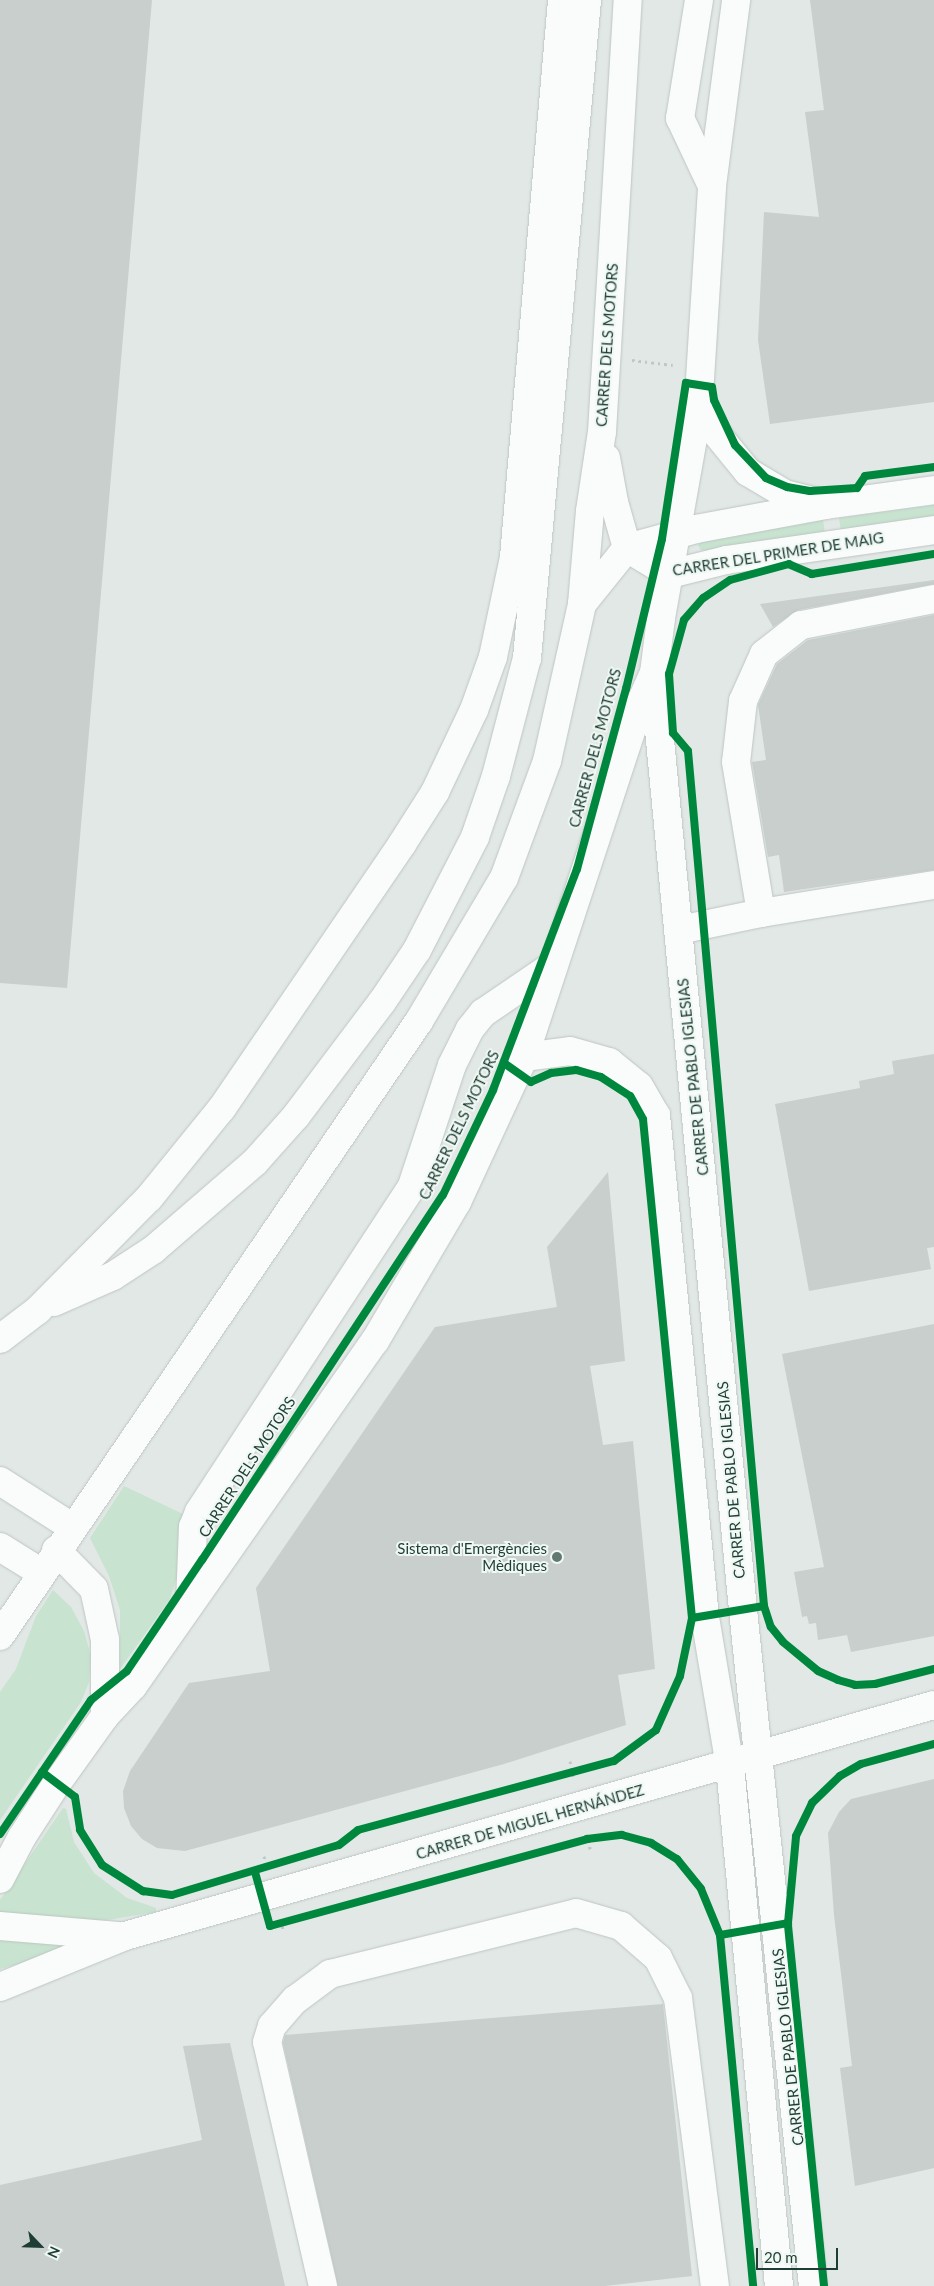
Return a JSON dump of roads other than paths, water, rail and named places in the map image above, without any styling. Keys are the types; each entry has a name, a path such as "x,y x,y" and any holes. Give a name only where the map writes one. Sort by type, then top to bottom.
{"street":[{"path":"0,1339 38,1310 150,1198 222,1108 402,844 435,792 474,710 493,657 514,557 562,0"},
{"path":"38,1310 113,1276 153,1250 254,1162 308,1101 382,1002 417,950 475,838 496,776 527,658 587,0"},
{"name":"CARRER DELS MOTORS","path":"0,1636 72,1527 418,1021 504,878 547,762 582,604 590,511 602,432 628,0"},
{"path":"699,0 680,118 712,186"},
{"name":"CARRER DELS MOTORS","path":"0,1879 27,1829 105,1716 133,1686 375,1341 425,1261 457,1202 524,1057 552,966 640,704 654,673 698,411 712,186 736,0"},
{"path":"698,411 748,472 785,494 826,504"},
{"path":"602,432 614,502 628,548"},
{"path":"582,604 628,548 678,534 826,504 934,490"},
{"name":"CARRER DEL PRIMER DE MAIG","path":"628,548 670,574 726,560 934,530"},
{"path":"761,914 736,762 743,701 764,654 801,625 934,600"},
{"name":"CARRER DE PABLO IGLESIAS","path":"654,673 743,1610 760,1756 813,2286"},
{"path":"679,930 761,914 934,885"},
{"name":"CARRER DELS MOTORS","path":"190,1604 193,1527 199,1512 412,1186 452,1065 470,1029 483,1012 552,966"},
{"name":"CARRER DE PABLO IGLESIAS","path":"524,1057 570,1051 609,1062 639,1086 656,1115 705,1617 730,1766 779,2286"},
{"path":"0,1481 72,1527"},
{"path":"0,1547 49,1562 94,1589 105,1640 105,1716"},
{"name":"CARRER DE MIGUEL HERNÁNDEZ","path":"4,1983 125,1936 730,1766 934,1705"},
{"path":"323,2286 267,2042 272,2026 295,2000 330,1974 576,1913 621,1926 658,1958 678,1998 715,2286"},
{"name":"CARRER DE MIGUEL HERNÁNDEZ","path":"0,1926 125,1936"}],"place":[{"name":"Sistema d'Emergències Mèdiques","path":"557,1557"}]}
